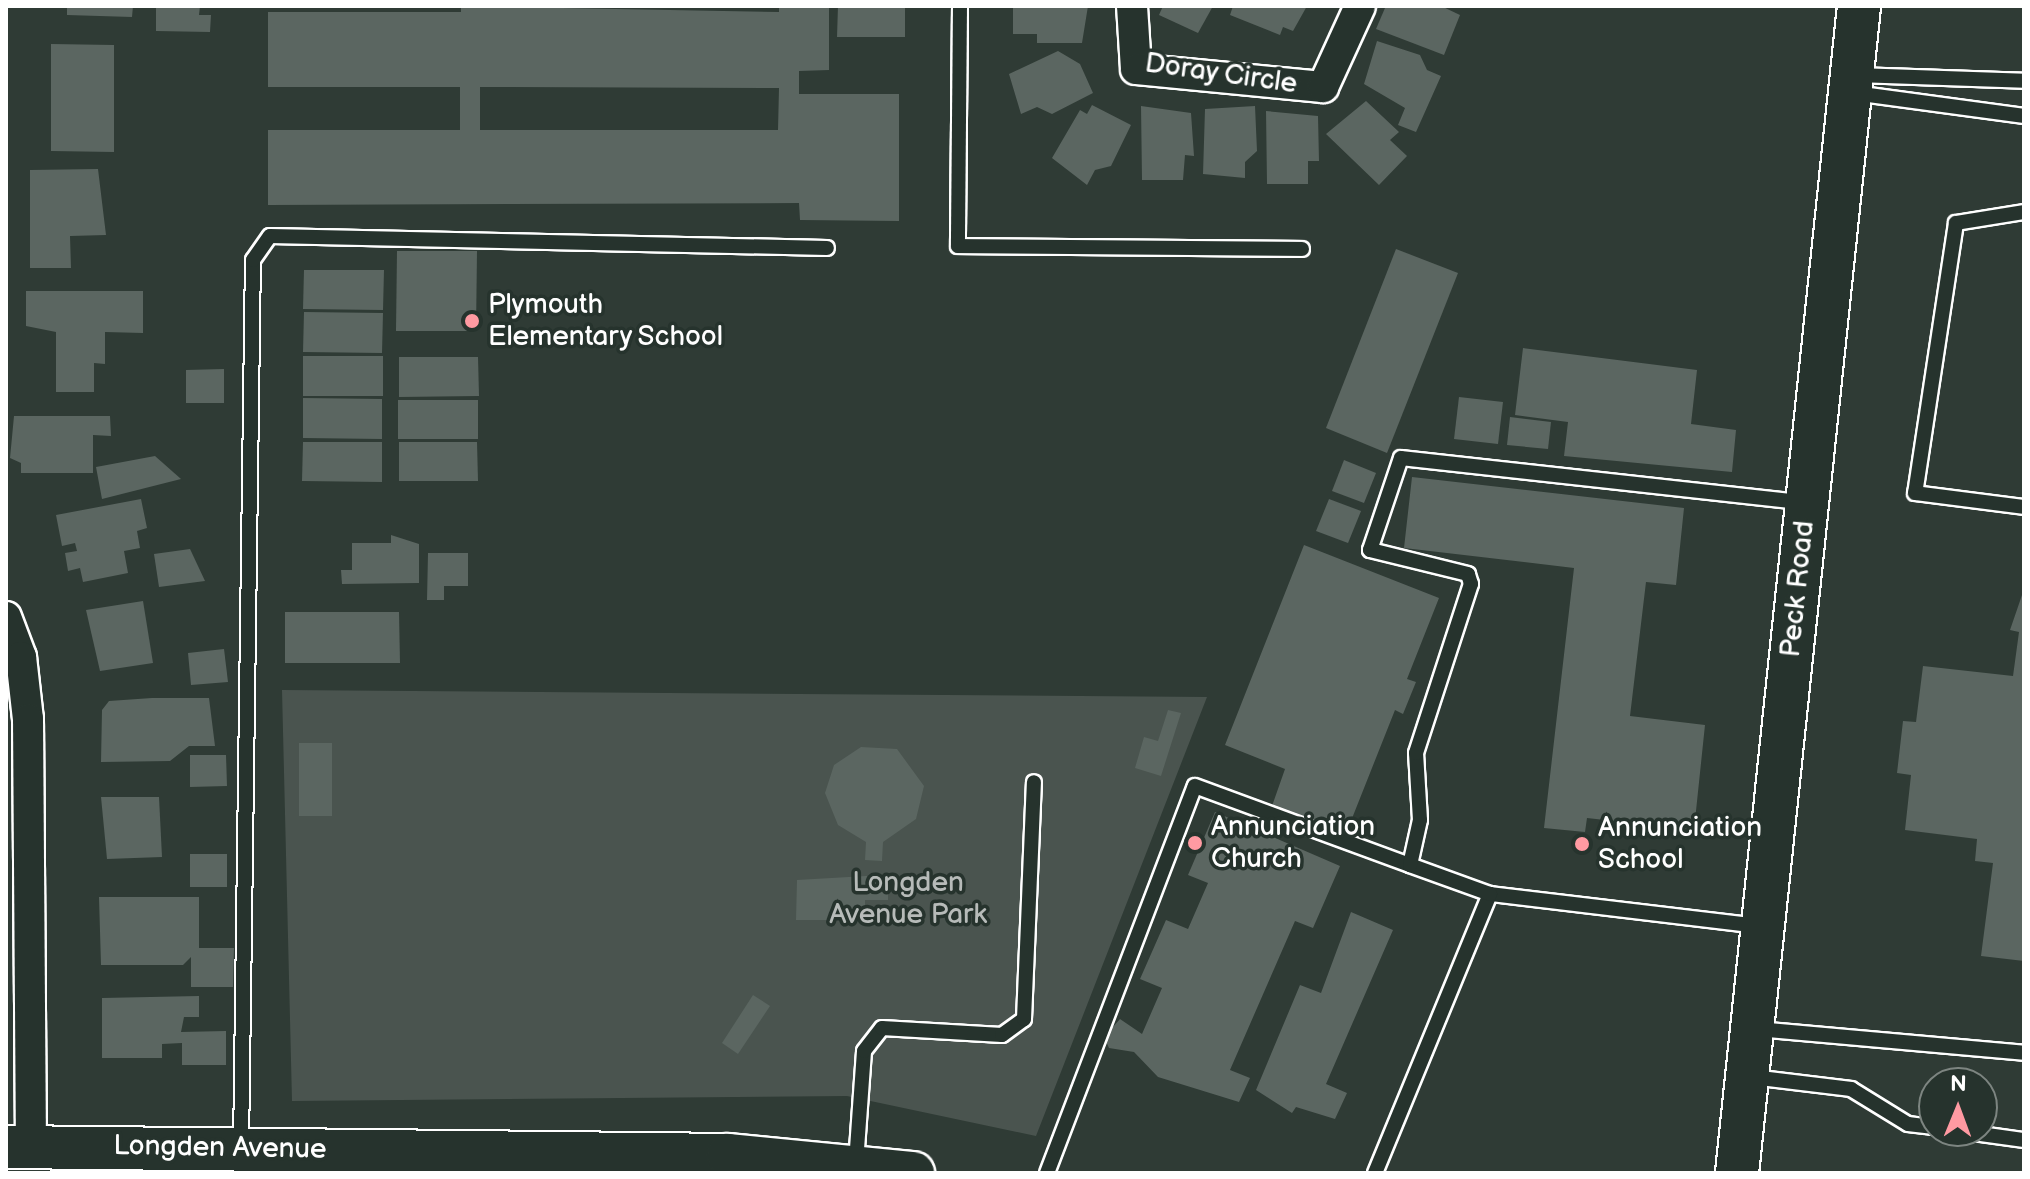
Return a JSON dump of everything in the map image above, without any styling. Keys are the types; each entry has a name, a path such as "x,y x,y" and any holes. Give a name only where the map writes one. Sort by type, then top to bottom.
{"street":[{"name":"Doray Circle","path":"1132,6 1136,69 1323,87 1360,6"},
{"name":"Peck Road","path":"1737,1173 1859,6"},
{"path":"6,617 21,657 28,719 19,1147"},
{"name":"Longden Avenue","path":"19,1147 228,1156 855,1167 913,1173"}],"lane":[{"path":"960,6 958,246 1302,249"},
{"path":"1851,84 2024,81"},
{"path":"1851,84 2024,116"},
{"path":"2024,212 1956,223 1915,493 2024,507"},
{"path":"228,1156 253,260 270,236 827,248"},
{"path":"1410,865 1420,820 1416,753 1471,584 1468,574 1372,553 1401,458 1807,503"},
{"path":"855,1167 864,1051 882,1028 1002,1035 1024,1019 1034,782"},
{"path":"1047,1173 1195,786 1490,894 1763,926"},
{"path":"1375,1173 1490,894"},
{"path":"1753,1028 2024,1053"},
{"path":"1747,1076 1851,1089 1908,1124 1918,1125"},
{"path":"1998,1136 2024,1140"}],"green space":[{"name":"Longden Avenue Park","path":"282,690 1207,697 1036,1136 847,1096 292,1101"}],"building":[{"path":"67,6 133,6 132,17 67,15"},
{"path":"156,6 200,6 199,15 211,15 210,32 156,31"},
{"path":"461,6 779,12 779,6 829,6 829,70 799,71 799,94 899,94 899,221 800,220 799,203 268,205 268,130 460,130 460,87 268,87 268,12 461,12","holes":["480,87 779,88 778,130 480,130"]},
{"path":"838,6 905,6 905,37 837,37"},
{"path":"1013,6 1088,6 1082,43 1037,43 1037,34 1013,34"},
{"path":"1163,6 1213,6 1198,33 1159,15"},
{"path":"1233,6 1307,6 1293,31 1283,27 1280,35 1230,15"},
{"path":"1441,6 1460,15 1444,55 1376,29 1385,8"},
{"path":"1377,41 1420,55 1427,70 1441,76 1416,132 1398,125 1405,108 1364,84"},
{"path":"51,44 114,45 114,152 51,151"},
{"path":"1058,51 1080,64 1093,93 1052,114 1037,107 1021,114 1009,74"},
{"path":"1366,101 1399,132 1390,140 1407,156 1379,185 1326,134"},
{"path":"1092,105 1131,125 1111,166 1095,170 1087,185 1052,158 1080,110 1087,114"},
{"path":"1141,106 1191,113 1194,156 1185,155 1183,180 1142,180"},
{"path":"1255,106 1257,151 1245,162 1245,178 1203,174 1205,109"},
{"path":"1266,111 1318,116 1319,161 1308,161 1308,184 1267,184"},
{"path":"98,169 106,235 70,236 71,268 30,268 30,170"},
{"path":"1396,249 1458,273 1387,453 1326,428"},
{"path":"397,251 477,251 476,331 396,331"},
{"path":"304,270 384,270 383,310 303,309"},
{"path":"26,291 143,291 143,333 105,332 105,364 94,363 94,392 56,392 56,332 26,326"},
{"path":"304,312 383,313 382,353 303,352"},
{"path":"1523,348 1697,370 1691,424 1736,430 1732,472 1564,456 1568,422 1515,415"},
{"path":"303,356 383,356 383,396 303,396"},
{"path":"399,357 478,357 479,396 399,397"},
{"path":"224,369 224,403 186,403 186,370"},
{"path":"1459,397 1503,402 1498,444 1454,439"},
{"path":"303,398 382,399 382,439 303,438"},
{"path":"398,400 478,400 478,439 398,439"},
{"path":"14,416 110,416 111,436 93,435 93,473 21,473 21,463 10,458"},
{"path":"1510,417 1551,422 1548,449 1507,445"},
{"path":"303,442 382,442 382,482 302,481"},
{"path":"399,442 477,442 478,481 399,481"},
{"path":"155,456 181,479 102,499 96,467"},
{"path":"1344,460 1376,473 1364,503 1332,491"},
{"path":"1412,477 1684,508 1676,585 1646,582 1630,716 1705,725 1694,830 1587,818 1585,832 1544,828 1574,568 1404,548"},
{"path":"141,499 147,528 137,531 140,548 124,551 128,573 83,582 80,568 68,571 65,553 77,551 75,543 62,546 56,515"},
{"path":"1329,499 1361,511 1348,543 1316,531"},
{"path":"391,535 419,544 419,583 342,584 341,570 352,570 352,543 391,543"},
{"path":"1304,545 1439,598 1407,679 1416,682 1403,714 1395,710 1347,831 1272,806 1285,769 1225,745"},
{"path":"190,549 205,581 159,587 154,554"},
{"path":"428,553 468,553 468,586 444,586 444,600 427,600"},
{"path":"2022,595 2024,961 1981,956 1993,863 1975,861 1977,839 1905,830 1911,775 1897,773 1903,721 1916,722 1923,666 2013,676 2019,632 2010,630"},
{"path":"143,601 153,663 100,671 86,610"},
{"path":"285,612 399,612 400,663 285,663"},
{"path":"224,649 228,682 191,685 188,653"},
{"path":"209,698 215,746 189,746 170,761 101,762 102,710 109,701"},
{"path":"1168,710 1181,713 1161,776 1135,768 1144,737 1158,741"},
{"path":"299,743 332,743 332,816 299,816"},
{"path":"861,747 897,749 924,786 916,819 883,842 882,861 865,860 866,842 838,825 825,793 834,765"},
{"path":"190,755 226,755 227,786 190,787"},
{"path":"101,797 159,797 162,857 107,859"},
{"path":"1215,812 1340,866 1313,928 1295,921 1230,1070 1250,1078 1239,1102 1158,1077 1134,1052 1109,1048 1104,1037 1120,1019 1142,1034 1162,988 1140,979 1166,920 1188,929 1208,883 1188,875"},
{"path":"190,854 227,854 227,887 190,887"},
{"path":"888,876 888,900 865,900 865,920 796,920 797,880"},
{"path":"99,897 199,897 199,948 234,948 233,987 191,987 191,957 183,965 101,965"},
{"path":"1351,912 1393,930 1326,1084 1347,1093 1335,1119 1296,1107 1292,1113 1256,1090 1300,985 1321,993"},
{"path":"753,995 770,1006 738,1054 722,1043"},
{"path":"199,996 199,1017 184,1017 181,1032 226,1031 226,1065 182,1065 182,1043 162,1044 162,1058 102,1058 102,998"}],"place":[{"name":"Plymouth Elementary School","path":"472,321"},
{"name":"Annunciation Church","path":"1195,843"},
{"name":"Annunciation School","path":"1582,844"}]}
